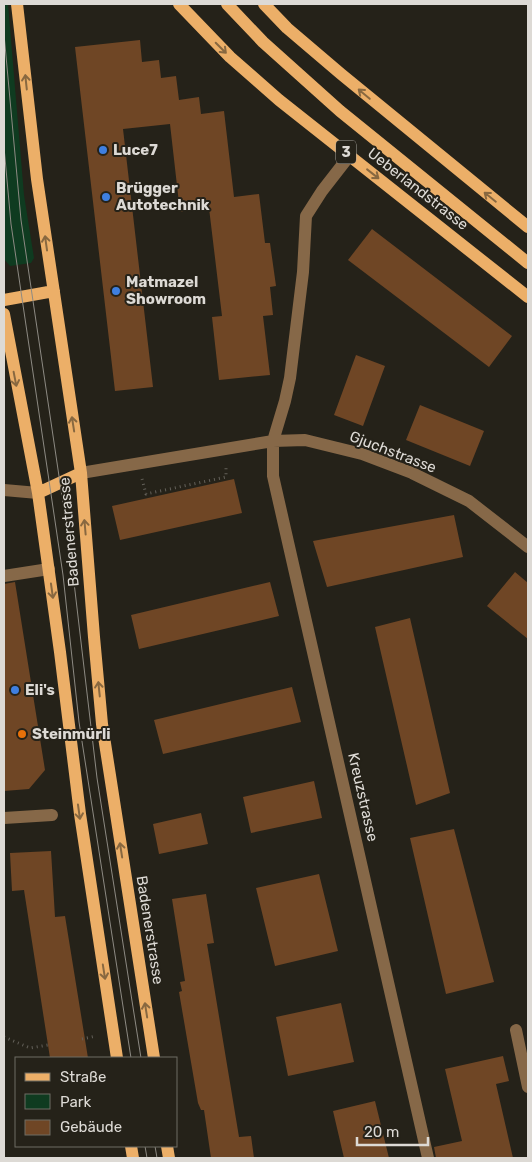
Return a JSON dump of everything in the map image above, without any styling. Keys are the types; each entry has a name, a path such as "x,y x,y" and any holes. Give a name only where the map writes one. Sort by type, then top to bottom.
{"main road":[{"name":"Badenerstrasse","path":"17,4 37,179 81,472 102,724 154,1057"},
{"name":"Ueberlandstrasse","path":"179,4 230,57 279,100 528,296"},
{"name":"Ueberlandstrasse","path":"227,4 263,42 340,111 528,263"},
{"path":"264,4 287,28 348,80 528,227"},
{"path":"4,300 54,291"},
{"name":"Badenerstrasse","path":"4,314 38,493 77,797 117,1057"},
{"path":"38,493 81,472"}],"street":[{"name":"Kreuzstrasse","path":"350,155 322,191 306,216 303,272 290,378 273,441 273,476 428,1158"},
{"name":"Gjuchstrasse","path":"81,472 273,441 304,440 362,454 412,473 469,501 528,547"},
{"path":"4,490 38,493"},
{"path":"4,576 49,570"},
{"path":"4,818 52,815"},
{"path":"516,1030 528,1088"}],"path":[{"path":"141,476 146,494 226,477 226,462"},
{"path":"82,1039 101,1036"},
{"path":"4,1037 30,1048 48,1045"}],"green space":[{"path":"4,4 8,4 24,195 34,258 31,263 10,266 4,259"}],"building":[{"path":"140,40 142,62 159,60 161,78 176,76 179,100 199,97 201,114 224,111 234,197 259,194 265,243 270,243 276,286 270,287 273,315 263,316 270,375 219,380 212,317 222,316 209,208 180,212 170,124 123,129 153,387 115,391 75,47"},
{"path":"372,229 512,336 489,367 348,260"},
{"path":"356,355 385,366 363,426 334,415"},
{"path":"420,405 484,431 470,466 406,440"},
{"path":"234,479 242,513 120,540 112,506"},
{"path":"454,515 463,557 327,587 313,541"},
{"path":"515,572 528,583 528,639 487,606"},
{"path":"15,582 45,770 29,789 4,791 4,584"},
{"path":"270,582 279,616 139,649 131,615"},
{"path":"410,618 450,793 416,805 375,627"},
{"path":"292,687 301,722 163,754 154,720"},
{"path":"314,781 322,818 251,833 243,797"},
{"path":"201,813 208,844 159,854 153,824"},
{"path":"454,829 494,982 446,994 410,838"},
{"path":"51,851 55,917 65,916 88,1057 50,1057 24,890 12,891 10,853"},
{"path":"319,874 338,951 275,966 256,888"},
{"path":"206,894 214,943 207,944 239,1137 251,1136 254,1158 211,1158 204,1110 201,1110 198,1103 179,992 182,991 180,982 185,981 172,899"},
{"path":"341,1003 354,1062 288,1076 276,1017"},
{"path":"503,1056 509,1081 496,1084 513,1158 436,1158 434,1147 462,1141 445,1069"},
{"path":"375,1101 389,1158 344,1158 333,1111"}],"tram line":[{"path":"4,34 21,220 71,557 97,778 141,1057"},
{"path":"4,147 11,224 63,575 79,722 131,1057"},
{"path":"145,1147 147,1158"},
{"path":"155,1147 157,1158"}],"place":[{"name":"Luce7","path":"103,150"},
{"name":"Brügger Autotechnik","path":"106,197"},
{"name":"Matmazel Showroom","path":"116,291"},
{"name":"Eli's","path":"15,690"},
{"name":"Steinmürli","path":"22,734"}]}
